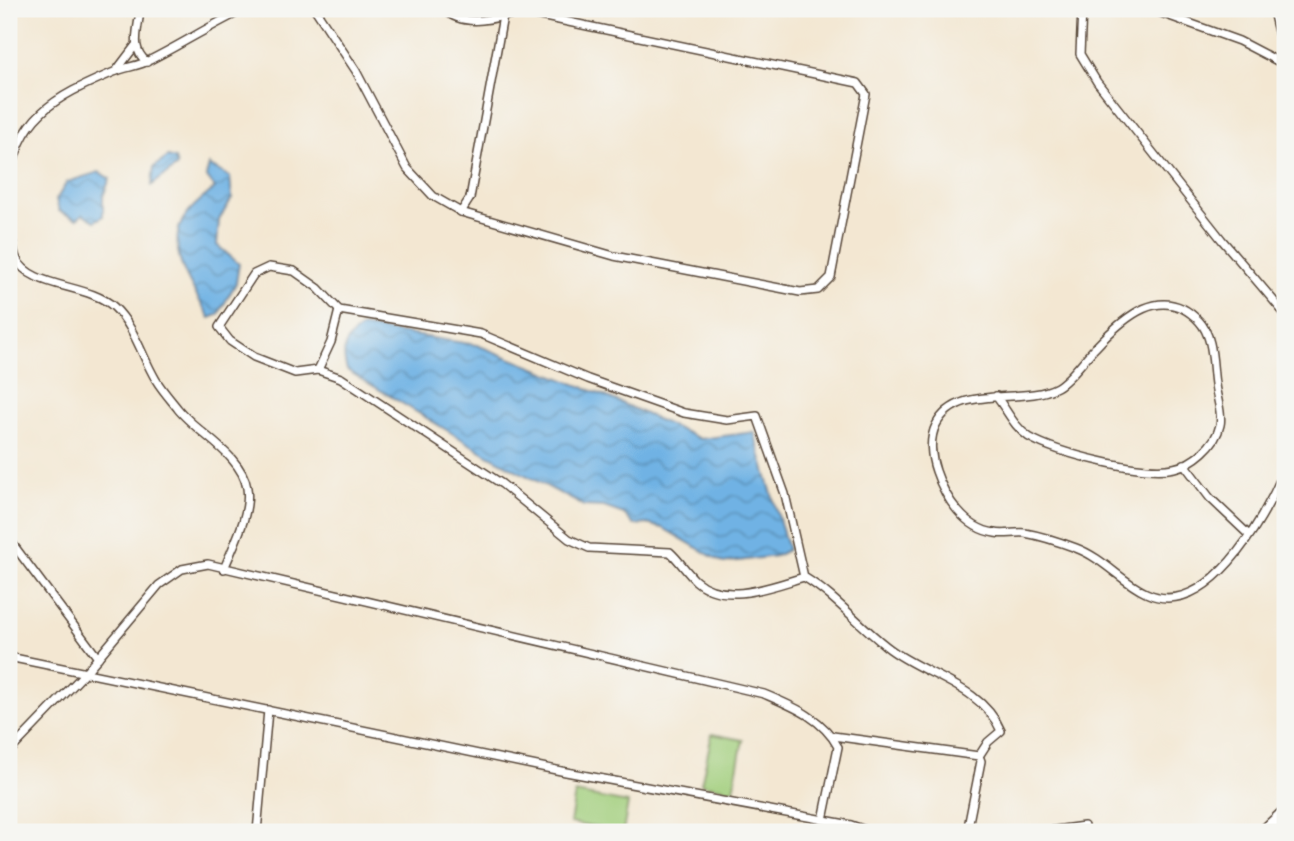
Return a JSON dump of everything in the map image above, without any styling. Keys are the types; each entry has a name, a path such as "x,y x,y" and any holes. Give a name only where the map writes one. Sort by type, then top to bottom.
{"highway":[{"path":"1265,832 1285,813"}],"street":[{"path":"140,9 135,46 139,56 147,62"},
{"path":"9,187 17,144 32,121 50,104 116,71 147,62 245,9"},
{"path":"315,9 356,71 407,168 433,196 461,212 614,256 800,292 818,290 831,277 866,94 858,83 520,12 474,22 449,14 443,9"},
{"path":"1082,9 1080,54 1097,82 1222,240 1285,314"},
{"path":"1150,9 1239,41 1285,65"},
{"path":"1275,9 1285,54"},
{"path":"461,212 470,198 503,16"},
{"path":"116,71 135,46"},
{"path":"9,221 16,258 24,268 36,277 102,297 114,307 129,324 156,380 179,411 243,474 247,506 225,569"},
{"path":"804,577 770,587 733,593 712,591 695,581 670,552 589,548 569,539 502,484 341,378 318,370 295,373 254,357 230,341 219,327 254,274 269,267 294,271 318,288 339,310 481,334 589,379 684,413 727,420 757,416 785,494 804,577 825,590 886,646 914,665 967,692 988,708 1001,731 988,742 979,756"},
{"path":"996,396 1017,428 1059,452 1119,465 1173,469 1209,447 1221,425 1210,341 1201,324 1183,307 1167,303 1145,307 1101,342 1057,387 996,396 950,408 936,425 931,442 932,461 947,495 967,522 995,533 1023,533 1050,538 1086,552 1144,592 1161,598 1185,596 1199,590 1214,578 1265,514 1284,477 1285,467"},
{"path":"318,370 331,342 339,310"},
{"path":"1184,464 1210,498 1249,535"},
{"path":"9,539 98,658"},
{"path":"9,751 86,672 159,585 182,569 208,564 764,694 798,708 833,736 838,747 823,820"},
{"path":"9,657 571,774 823,820 871,832"},
{"path":"257,832 268,710"},
{"path":"833,736 979,756"},
{"path":"967,832 981,761 979,756"},
{"path":"1041,832 1084,826 1085,832"}],"green space":[{"path":"712,734 743,740 733,790 701,784"},
{"path":"575,793 628,803 623,832 570,823"}],"water":[{"path":"168,157 175,159 177,166 152,185 154,167"},
{"path":"209,165 230,177 232,198 219,220 217,245 239,264 236,283 218,315 210,318 182,267 177,240 180,226 187,214 215,188 206,176"},
{"path":"99,172 110,179 103,196 103,216 95,221 83,214 77,219 59,211 56,200 67,182"},
{"path":"362,327 477,345 610,398 700,439 754,432 788,550 776,556 723,563 663,528 647,524 634,525 624,514 604,507 584,506 488,455 347,370 344,351 351,336"}]}
